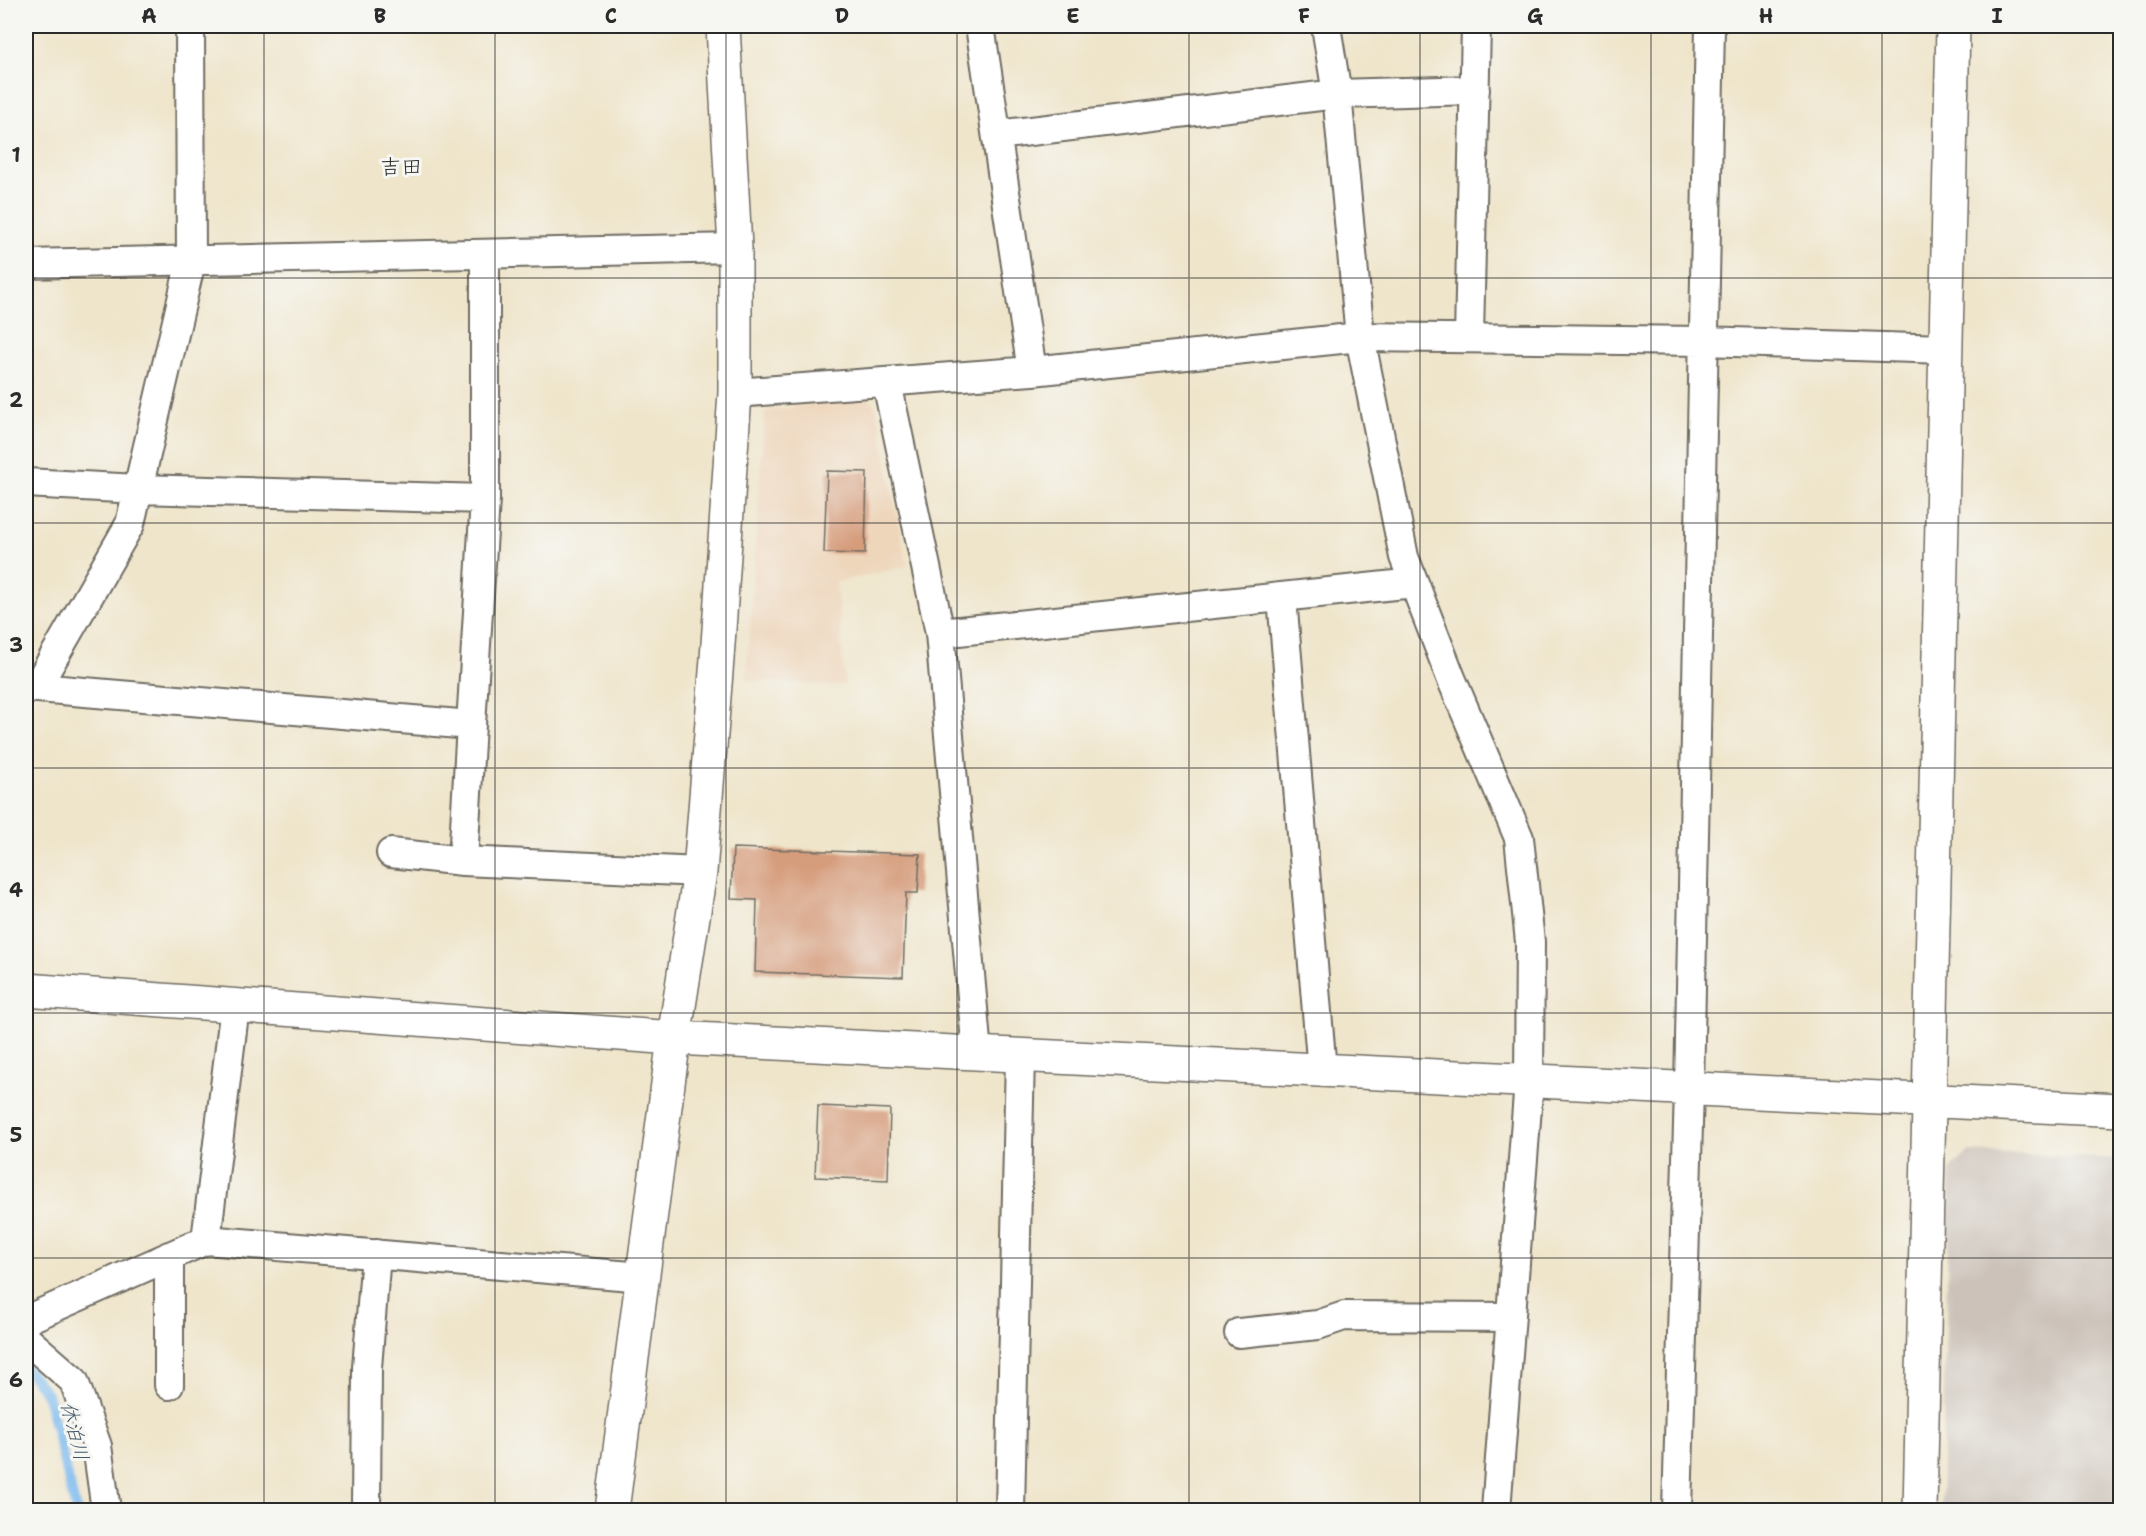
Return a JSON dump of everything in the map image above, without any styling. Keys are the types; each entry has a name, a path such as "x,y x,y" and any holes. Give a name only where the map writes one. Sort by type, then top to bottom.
{"street":[{"path":"190,26 191,261 130,524 31,688 471,725"},
{"path":"612,1510 674,1038 700,872 735,393 735,248 723,26"},
{"path":"980,26 1032,371"},
{"path":"1326,26 1337,94 1360,337 1404,558 1519,838 1530,942 1529,1081 1496,1510"},
{"path":"1469,337 1476,26"},
{"path":"1677,1510 1689,1089 1710,26"},
{"path":"1920,1510 1953,26"},
{"path":"997,135 1337,94 1475,90"},
{"path":"26,264 735,248"},
{"path":"463,861 485,499 485,254"},
{"path":"735,393 1032,371 1360,337 1703,340 1945,349"},
{"path":"887,382 940,633 977,1054"},
{"path":"26,483 138,489 485,499"},
{"path":"940,633 1414,583"},
{"path":"1282,598 1322,1071"},
{"path":"391,853 463,861 700,872"},
{"path":"26,990 674,1038 2121,1110"},
{"path":"206,1240 236,1006"},
{"path":"1010,1510 1020,1055"},
{"path":"26,1320 206,1240 643,1277"},
{"path":"366,1510 367,1368 376,1254"},
{"path":"169,1256 169,1385"},
{"path":"1239,1333 1318,1325 1344,1316 1511,1317"},
{"path":"26,1339 74,1381 97,1446 106,1510"}],"shaded area":[{"path":"867,396 876,406 907,566 836,582 845,686 746,680 765,411"},
{"path":"1969,1152 2120,1159 2120,1510 1941,1510 1950,1169"}],"building":[{"path":"827,471 867,472 865,554 824,553"},
{"path":"733,848 920,854 918,893 906,893 903,977 755,972 757,900 731,899"},
{"path":"818,1106 890,1109 888,1180 815,1177"}],"waterway":[{"name":"休泊川","path":"26,1368 47,1394 76,1510"}],"district":[{"name":"吉田","path":"401,167"}]}
